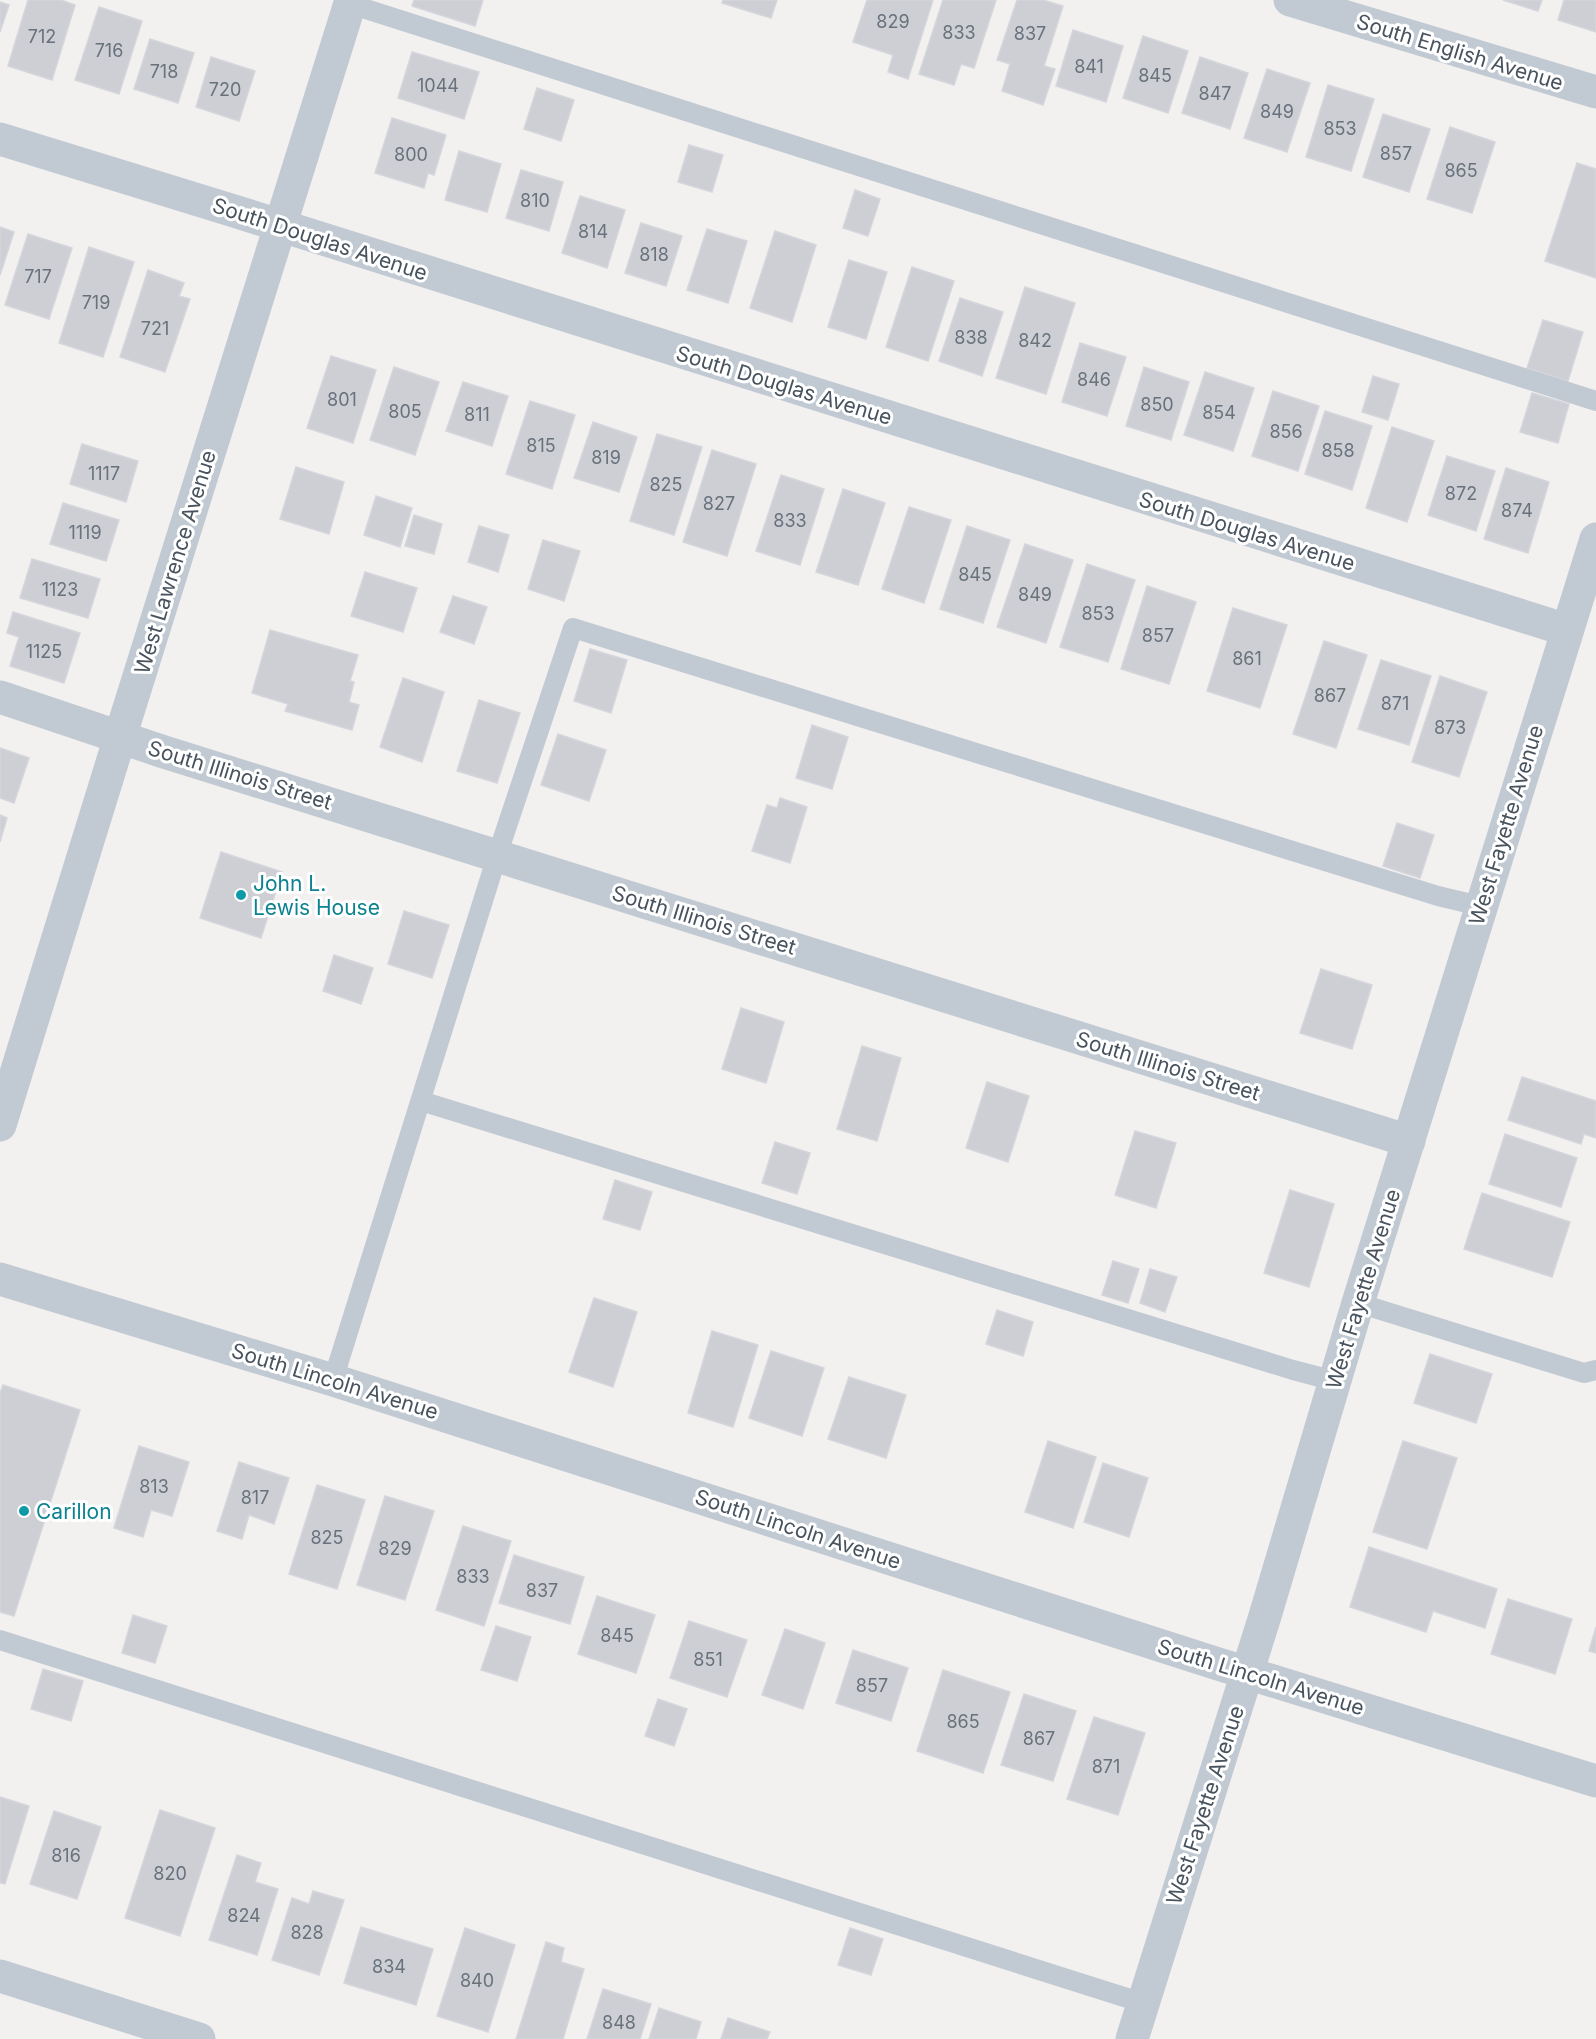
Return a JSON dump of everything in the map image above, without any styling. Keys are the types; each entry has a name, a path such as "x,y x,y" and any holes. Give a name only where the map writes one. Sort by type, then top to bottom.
{"street":[{"name":"South English Avenue","path":"1290,0 1596,92"},
{"name":"West Lawrence Avenue","path":"0,1125 351,2"},
{"name":"South Douglas Avenue","path":"0,139 281,225 1568,630"},
{"name":"West Fayette Avenue","path":"1132,2039 1247,1673 1480,906 1596,540"},
{"name":"South Illinois Street","path":"0,698 1409,1141"},
{"name":"South Lincoln Avenue","path":"0,1279 333,1380 1247,1673 1596,1781"},
{"path":"0,1976 199,2039"}],"lane":[{"path":"351,2 1596,401"},
{"path":"333,1380 497,856 573,628 1427,892 1480,906"},
{"path":"421,1101 1270,1363 1335,1381"},
{"path":"1358,1303 1584,1373 1596,1370"},
{"path":"0,1640 1143,2003"}],"building":[{"path":"28,0 61,0 75,5 52,80 8,66"},
{"path":"414,0 483,0 475,26 412,6"},
{"path":"723,0 777,0 771,18 722,3"},
{"path":"867,0 933,0 908,79 888,72 893,55 853,42"},
{"path":"943,0 996,0 974,68 961,64 954,85 919,74"},
{"path":"1017,0 1043,0 1063,6 1044,66 1055,69 1043,105 1002,91 1010,64 997,60"},
{"path":"1503,0 1542,0 1538,11"},
{"path":"1564,0 1596,0 1596,32 1558,20"},
{"path":"0,2 9,5 0,32"},
{"path":"99,7 142,21 119,94 75,80"},
{"path":"1073,30 1123,46 1106,102 1056,86"},
{"path":"1143,36 1188,51 1168,113 1123,98"},
{"path":"150,39 194,53 178,103 134,89"},
{"path":"412,52 479,72 464,119 398,98"},
{"path":"211,57 255,71 239,121 196,107"},
{"path":"1200,57 1248,73 1230,129 1182,113"},
{"path":"1267,69 1310,83 1287,152 1244,138"},
{"path":"1328,85 1374,99 1351,171 1306,157"},
{"path":"537,88 574,100 561,141 524,129"},
{"path":"1383,114 1430,129 1409,192 1363,177"},
{"path":"392,118 446,135 434,175 428,173 424,188 375,173"},
{"path":"1450,127 1495,142 1472,213 1427,199"},
{"path":"689,145 723,155 712,192 678,182"},
{"path":"459,151 501,164 487,212 445,200"},
{"path":"1577,163 1596,169 1596,278 1545,261"},
{"path":"521,170 563,182 549,231 506,218"},
{"path":"855,190 880,199 868,236 843,228"},
{"path":"580,196 625,210 607,268 562,253"},
{"path":"641,223 682,236 666,286 625,273"},
{"path":"0,227 14,232 0,275"},
{"path":"707,229 747,241 728,303 687,290"},
{"path":"775,231 816,245 792,322 750,308"},
{"path":"28,234 72,248 49,319 5,305"},
{"path":"89,247 134,262 103,357 59,343"},
{"path":"849,260 887,272 866,339 828,327"},
{"path":"912,267 954,281 928,361 886,347"},
{"path":"148,270 184,283 179,296 190,299 165,372 120,357"},
{"path":"1025,287 1075,303 1046,394 996,378"},
{"path":"960,298 1003,312 982,376 939,361"},
{"path":"1543,320 1583,332 1568,381 1527,368"},
{"path":"1080,343 1126,357 1107,416 1062,402"},
{"path":"331,356 376,370 353,443 307,428"},
{"path":"394,367 439,382 415,455 370,440"},
{"path":"1144,367 1189,382 1171,440 1126,426"},
{"path":"1205,372 1254,388 1233,451 1184,435"},
{"path":"1373,376 1399,384 1388,420 1362,412"},
{"path":"463,382 508,396 492,446 446,431"},
{"path":"1273,391 1319,406 1298,471 1252,456"},
{"path":"1532,393 1569,404 1558,443 1520,432"},
{"path":"530,401 575,415 552,489 506,474"},
{"path":"1325,411 1372,426 1352,490 1305,474"},
{"path":"593,422 637,437 619,492 574,478"},
{"path":"1392,427 1434,441 1407,522 1366,508"},
{"path":"657,434 702,447 674,535 630,521"},
{"path":"82,444 138,461 126,502 70,484"},
{"path":"712,450 756,464 727,556 683,542"},
{"path":"1447,456 1495,471 1476,531 1428,515"},
{"path":"296,467 344,482 329,534 280,519"},
{"path":"1506,468 1549,482 1528,553 1484,539"},
{"path":"781,475 824,489 800,565 756,551"},
{"path":"843,489 885,503 858,585 816,572"},
{"path":"376,496 412,508 400,547 364,535"},
{"path":"63,503 119,520 106,561 50,544"},
{"path":"909,507 951,520 924,603 882,589"},
{"path":"414,515 442,524 434,554 405,546"},
{"path":"479,526 509,535 498,572 468,562"},
{"path":"967,526 1010,540 983,623 940,609"},
{"path":"543,540 580,551 564,601 528,589"},
{"path":"1025,544 1073,560 1046,643 997,627"},
{"path":"32,559 100,579 88,618 20,598"},
{"path":"1087,564 1135,580 1108,662 1060,647"},
{"path":"365,572 417,588 403,632 351,616"},
{"path":"1147,586 1196,602 1169,684 1121,669"},
{"path":"453,596 487,607 474,644 440,632"},
{"path":"1233,608 1287,625 1260,708 1207,691"},
{"path":"13,612 80,633 64,683 10,666 19,637 7,633"},
{"path":"270,630 358,655 350,681 354,682 349,702 359,705 352,730 285,711 288,704 252,693"},
{"path":"1324,641 1367,655 1336,748 1293,734"},
{"path":"590,649 627,660 611,713 574,701"},
{"path":"1381,660 1431,676 1409,745 1358,729"},
{"path":"1440,676 1487,692 1459,777 1412,762"},
{"path":"403,678 444,692 422,762 380,747"},
{"path":"479,700 520,713 497,783 457,771"},
{"path":"812,725 848,737 832,789 796,778"},
{"path":"558,734 606,750 589,801 541,785"},
{"path":"0,748 29,758 14,803 0,798"},
{"path":"780,798 807,807 790,863 752,851 767,805 777,808"},
{"path":"0,815 7,818 0,842"},
{"path":"1397,823 1434,835 1420,878 1383,866"},
{"name":"John L. Lewis House","path":"221,852 282,872 261,938 200,918"},
{"path":"404,911 449,925 432,978 388,964"},
{"path":"334,955 373,968 361,1004 323,991"},
{"path":"1321,969 1372,985 1352,1049 1300,1033"},
{"path":"741,1008 784,1022 766,1083 722,1069"},
{"path":"862,1046 901,1058 877,1141 837,1129"},
{"path":"1522,1077 1596,1101 1596,1138 1584,1134 1581,1144 1508,1120"},
{"path":"987,1082 1029,1096 1008,1162 966,1148"},
{"path":"1135,1131 1176,1143 1156,1208 1115,1195"},
{"path":"1505,1134 1577,1158 1561,1207 1489,1184"},
{"path":"775,1142 810,1153 797,1194 762,1183"},
{"path":"615,1180 652,1192 640,1230 603,1219"},
{"path":"1290,1190 1334,1204 1309,1287 1264,1273"},
{"path":"1482,1193 1570,1222 1552,1277 1464,1249"},
{"path":"1113,1261 1139,1269 1128,1303 1102,1295"},
{"path":"1150,1269 1177,1277 1165,1312 1140,1303"},
{"path":"594,1298 637,1312 613,1387 569,1372"},
{"path":"997,1310 1033,1322 1023,1356 986,1344"},
{"path":"712,1331 758,1345 733,1427 688,1413"},
{"path":"771,1351 824,1368 802,1436 749,1418"},
{"path":"1430,1354 1492,1374 1476,1423 1414,1403"},
{"path":"849,1377 906,1395 886,1458 828,1439"},
{"name":"Carillon","path":"3,1385 80,1410 14,1616 0,1612 0,1393"},
{"path":"1048,1441 1096,1457 1073,1528 1025,1512"},
{"path":"1403,1441 1457,1458 1427,1549 1373,1532"},
{"path":"139,1446 189,1462 172,1516 151,1510 143,1537 114,1528"},
{"path":"239,1462 289,1478 274,1524 249,1515 242,1539 217,1531"},
{"path":"1103,1463 1148,1478 1129,1537 1084,1522"},
{"path":"317,1485 365,1500 337,1589 289,1574"},
{"path":"385,1496 434,1511 405,1600 357,1585"},
{"path":"463,1526 511,1541 484,1626 436,1610"},
{"path":"1369,1547 1497,1589 1485,1628 1433,1611 1426,1632 1350,1607"},
{"path":"514,1555 584,1577 570,1624 499,1603"},
{"path":"597,1596 655,1615 636,1673 578,1654"},
{"path":"1508,1599 1572,1619 1555,1674 1491,1654"},
{"path":"133,1615 167,1626 155,1663 122,1653"},
{"path":"689,1621 747,1640 727,1697 670,1678"},
{"path":"496,1626 531,1637 517,1681 481,1670"},
{"path":"1596,1627 1596,1653 1589,1651"},
{"path":"785,1629 825,1643 803,1709 762,1695"},
{"path":"853,1650 908,1668 891,1721 836,1703"},
{"path":"43,1669 83,1681 71,1721 31,1709"},
{"path":"943,1670 1010,1692 983,1773 917,1751"},
{"path":"1024,1694 1076,1711 1053,1781 1001,1765"},
{"path":"658,1699 687,1709 674,1746 645,1736"},
{"path":"1094,1717 1145,1733 1118,1815 1067,1799"},
{"path":"0,1797 29,1806 5,1884 0,1883"},
{"path":"160,1810 215,1828 180,1936 125,1918"},
{"path":"54,1811 101,1827 77,1899 30,1884"},
{"path":"237,1855 261,1863 255,1882 278,1889 257,1955 209,1940"},
{"path":"313,1891 344,1900 319,1975 272,1960 292,1898 309,1904"},
{"path":"361,1927 433,1949 416,2005 344,1983"},
{"path":"465,1928 515,1945 488,2032 437,2016"},
{"path":"850,1928 883,1939 871,1975 838,1965"},
{"path":"546,1942 564,1948 561,1962 584,1969 563,2039 516,2039"},
{"path":"603,1989 651,2004 640,2039 587,2039"},
{"path":"659,2008 701,2022 696,2039 649,2039"},
{"path":"728,2018 770,2032 767,2039 721,2039"}],"place":[{"name":"John L. Lewis House","path":"241,895"},
{"name":"Carillon","path":"24,1511"}]}
